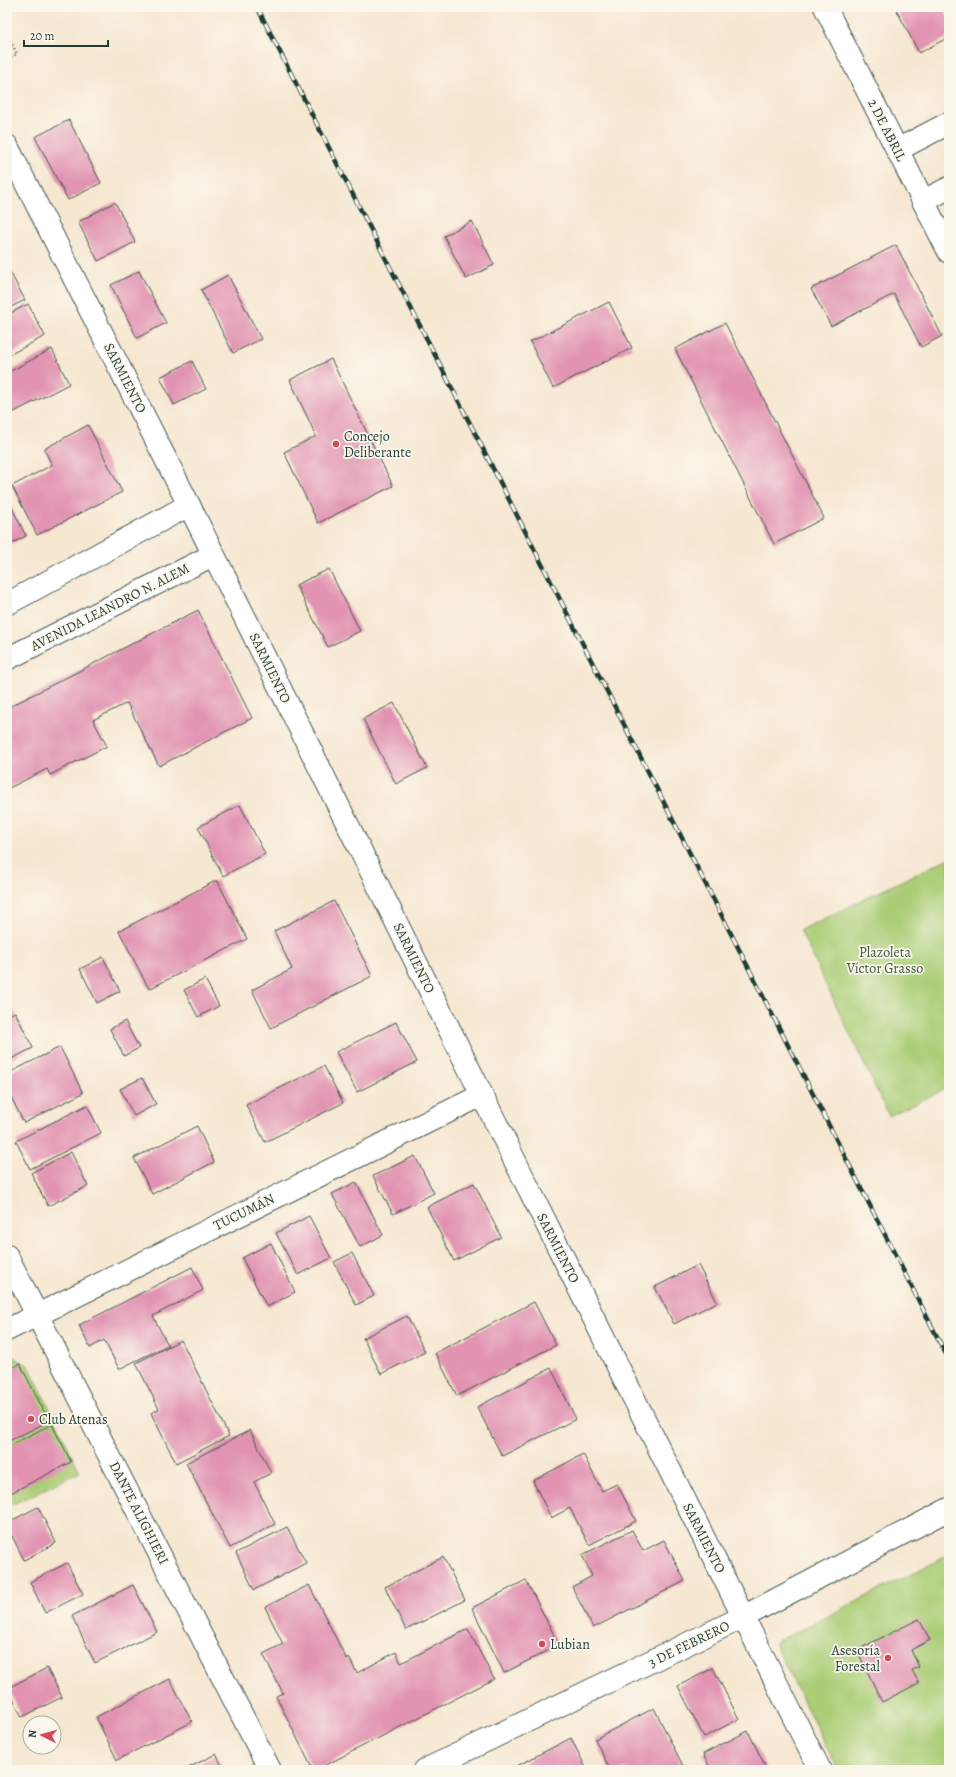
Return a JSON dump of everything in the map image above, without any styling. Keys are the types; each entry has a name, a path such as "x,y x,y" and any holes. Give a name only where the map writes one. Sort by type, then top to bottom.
{"street":[{"name":"2 DE ABRIL","path":"825,7 949,252"},
{"path":"897,150 949,123"},
{"name":"SARMIENTO","path":"7,146 189,505 820,1770"},
{"path":"923,201 949,188"},
{"path":"7,604 189,505"},
{"name":"AVENIDA LEANDRO N. ALEM","path":"7,658 213,555"},
{"name":"TUCUMÁN","path":"7,1330 482,1095"},
{"name":"DANTE ALIGHIERI","path":"7,1256 270,1770"},
{"name":"3 DE FEBRERO","path":"424,1770 744,1617 949,1509"}],"path":[{"path":"7,34 17,54 7,59"}],"green space":[{"name":"Plazoleta Víctor Grasso","path":"949,858 949,1087 889,1116 800,930"},
{"name":"Club Atenas","path":"10,1355 29,1366 80,1472 7,1507 7,1356"},
{"path":"949,1555 949,1770 838,1770 774,1643"}],"building":[{"path":"895,7 943,7 949,19 949,37 919,53"},
{"path":"69,120 101,183 68,200 35,137"},
{"path":"115,202 135,242 98,261 78,222"},
{"path":"472,221 494,265 466,279 444,236"},
{"path":"896,245 942,336 921,347 894,294 831,326 811,289"},
{"path":"8,268 25,300 7,309 7,269"},
{"path":"139,271 166,323 137,338 111,285"},
{"path":"228,275 261,339 233,353 201,290"},
{"path":"609,302 632,348 553,388 530,342"},
{"path":"28,304 45,336 7,356 7,315"},
{"path":"725,323 824,518 774,544 675,349"},
{"path":"52,349 69,384 14,412 7,398 7,373"},
{"name":"Concejo Deliberante","path":"331,359 393,486 318,523 284,452 316,436 290,380"},
{"path":"192,361 206,389 174,405 160,377"},
{"path":"88,425 122,492 37,535 12,486 52,465 44,449"},
{"path":"7,498 26,536 7,546"},
{"path":"329,569 360,631 328,647 296,585"},
{"path":"198,610 252,718 159,766 127,703 93,720 107,746 50,775 47,769 7,789 7,708"},
{"path":"394,703 427,768 396,784 363,719"},
{"path":"240,805 265,854 223,876 198,827"},
{"path":"217,880 247,939 149,989 119,931"},
{"path":"334,901 372,976 271,1028 252,990 292,969 274,931"},
{"path":"103,957 120,991 97,1003 80,969"},
{"path":"205,979 219,1006 198,1017 184,990"},
{"path":"15,1012 33,1048 7,1061 7,1016"},
{"path":"125,1021 139,1048 124,1056 110,1029"},
{"path":"396,1022 417,1062 357,1092 336,1052"},
{"path":"60,1047 83,1093 24,1123 7,1089 7,1074"},
{"path":"324,1066 343,1103 265,1142 246,1105"},
{"path":"142,1078 156,1104 134,1116 120,1089"},
{"path":"87,1105 101,1133 30,1169 16,1141"},
{"path":"197,1126 214,1162 152,1194 134,1158"},
{"path":"71,1152 88,1186 48,1206 31,1173"},
{"path":"415,1156 434,1193 393,1214 373,1176"},
{"path":"356,1182 383,1235 360,1247 332,1194"},
{"path":"474,1183 501,1237 454,1261 427,1207"},
{"path":"309,1216 331,1258 298,1275 276,1233"},
{"path":"271,1243 295,1292 267,1307 242,1258"},
{"path":"352,1253 374,1296 356,1305 334,1262"},
{"path":"698,1265 717,1302 674,1324 655,1287"},
{"path":"192,1267 203,1290 153,1316 168,1345 119,1369 104,1340 90,1348 79,1325"},
{"path":"534,1302 556,1345 457,1396 435,1353"},
{"path":"407,1316 425,1352 381,1374 363,1338"},
{"path":"181,1340 229,1436 176,1463 151,1413 159,1409 136,1363"},
{"path":"20,1364 49,1421 7,1442 7,1370"},
{"path":"551,1368 576,1419 502,1456 477,1407"},
{"path":"52,1424 71,1462 7,1495 7,1447"},
{"path":"250,1430 271,1473 254,1482 275,1524 230,1548 186,1463"},
{"path":"583,1454 602,1491 617,1484 636,1521 589,1545 570,1508 551,1518 533,1481"},
{"path":"38,1507 56,1543 24,1560 7,1526 7,1523"},
{"path":"287,1527 306,1563 254,1590 236,1553"},
{"path":"632,1530 643,1551 664,1540 685,1581 593,1628 572,1587 592,1576 582,1555"},
{"path":"443,1557 465,1600 406,1630 385,1587"},
{"path":"67,1563 83,1594 45,1613 30,1582"},
{"path":"526,1580 559,1645 504,1673 472,1608"},
{"path":"133,1585 157,1632 95,1663 72,1616"},
{"path":"309,1585 347,1660 349,1658 357,1673 396,1652 401,1663 468,1629 494,1679 316,1770 313,1770 276,1696 283,1693 263,1654 283,1644 265,1607"},
{"name":"Asesoría Forestal","path":"919,1619 930,1640 911,1650 919,1667 912,1670 919,1683 882,1702 857,1650"},
{"path":"47,1668 62,1697 26,1715 22,1715 22,1717 8,1688"},
{"path":"713,1668 739,1719 704,1737 678,1686"},
{"path":"170,1679 192,1722 117,1760 96,1717"},
{"path":"654,1708 685,1770 610,1770 595,1739"},
{"path":"748,1731 767,1770 711,1770 703,1754"},
{"path":"571,1738 587,1770 509,1770"},
{"path":"216,1754 224,1770 184,1770"}],"railway":[{"path":"257,7 949,1360"}],"place":[{"name":"Concejo Deliberante","path":"336,444"},
{"name":"Club Atenas","path":"31,1419"},
{"name":"Lubian","path":"542,1644"},
{"name":"Asesoría Forestal","path":"888,1658"}]}
